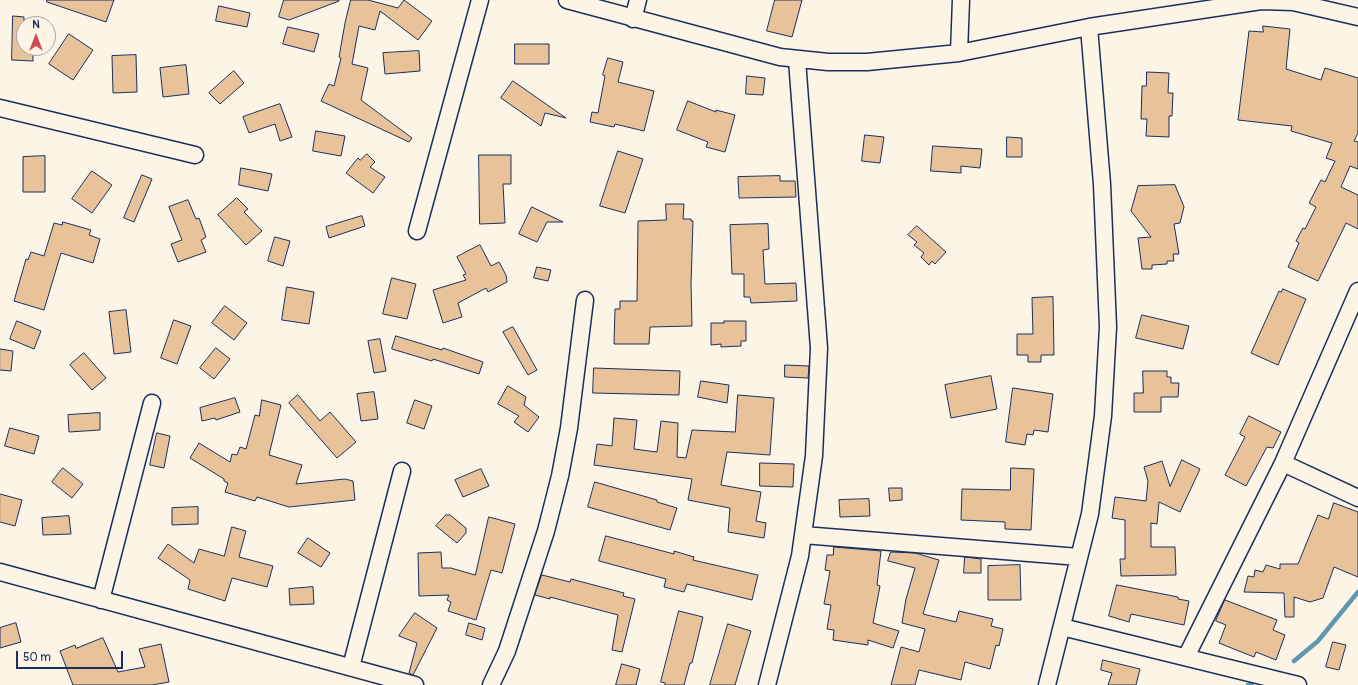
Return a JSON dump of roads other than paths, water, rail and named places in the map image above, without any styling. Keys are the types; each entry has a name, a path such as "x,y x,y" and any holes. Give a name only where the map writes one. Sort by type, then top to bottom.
{"street":[{"path":"417,231 480,0"},
{"path":"566,0 633,19 797,60 868,62 959,52 1203,4 1261,1 1303,2 1358,17"},
{"path":"633,19 638,0"},
{"path":"959,52 960,0"},
{"path":"1047,685 1090,514 1103,416 1108,328 1102,184 1089,26"},
{"path":"767,685 800,556 814,456 819,348 797,60"},
{"path":"0,108 195,155"},
{"path":"1186,657 1283,463 1358,291"},
{"path":"491,685 507,651 546,531 560,476 570,420 585,300"},
{"path":"101,600 152,403"},
{"path":"1283,463 1358,498"},
{"path":"351,667 402,471"},
{"path":"803,535 1079,557"},
{"path":"0,572 415,685"},
{"path":"1062,627 1298,685"}],"waterway":[{"path":"1294,661 1318,641 1358,592"},
{"path":"1248,685 1256,681"}]}
